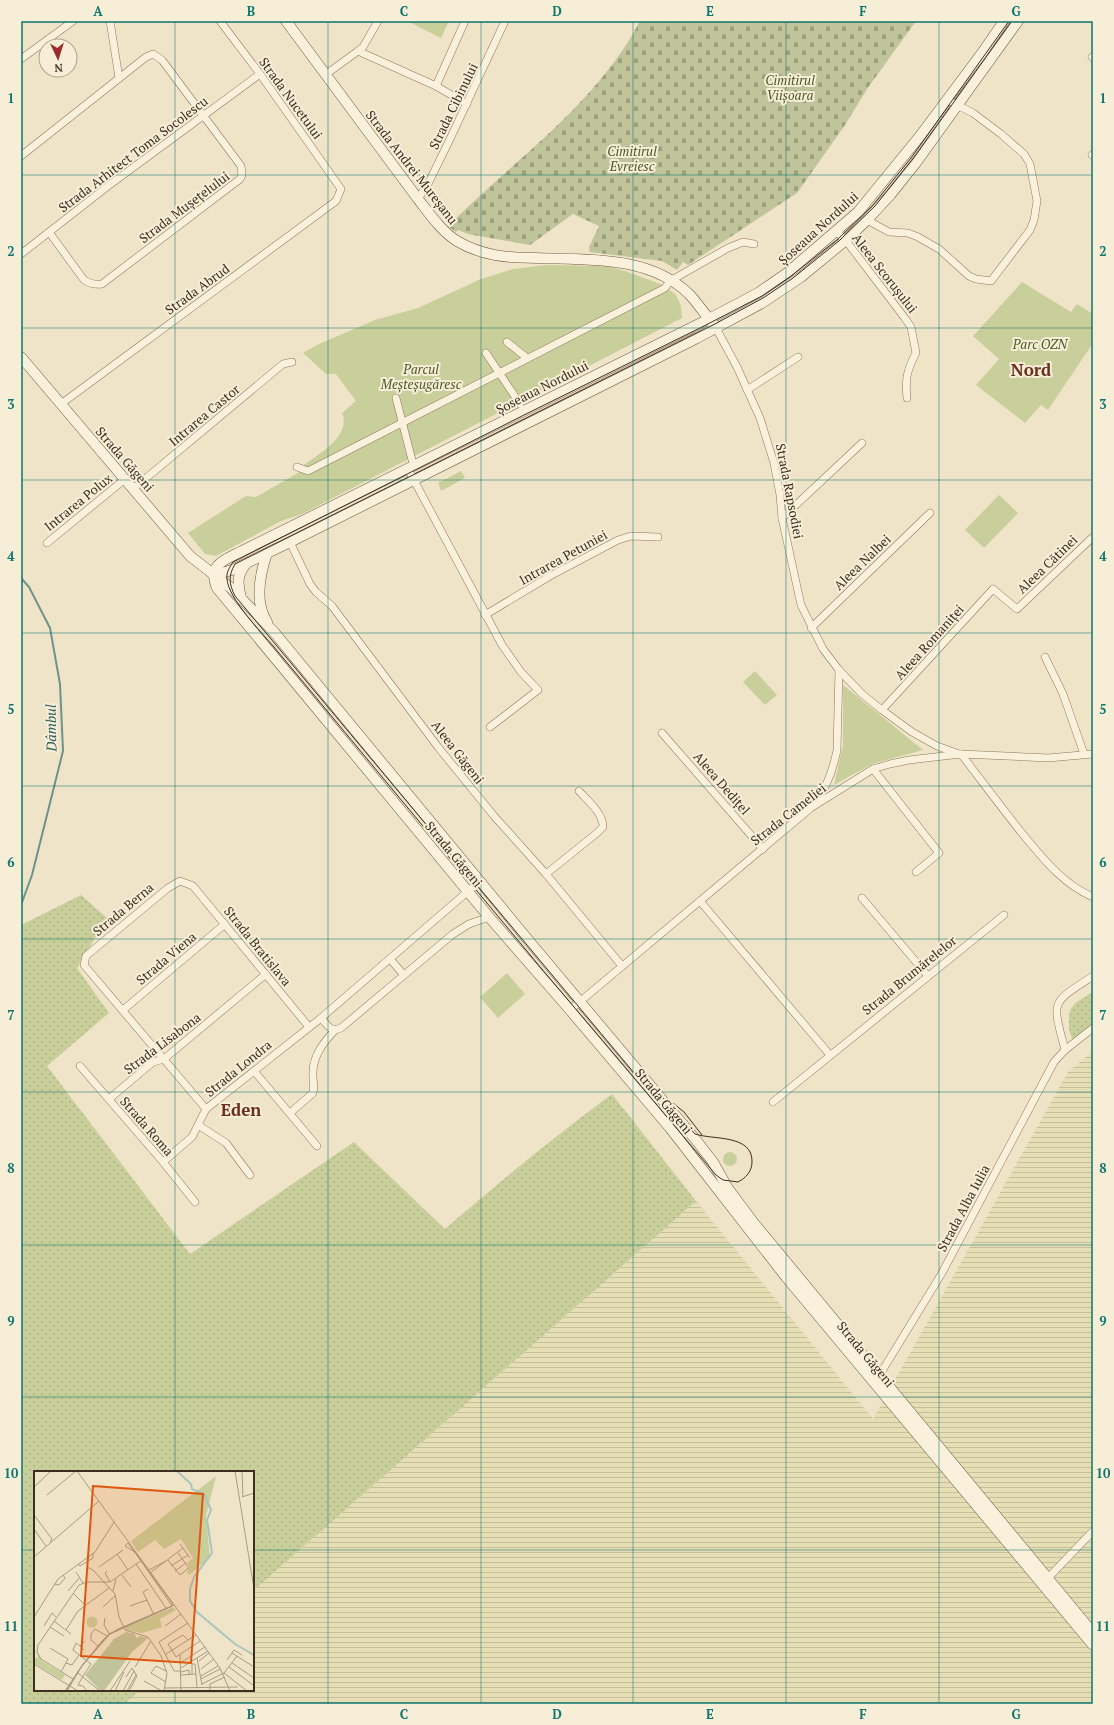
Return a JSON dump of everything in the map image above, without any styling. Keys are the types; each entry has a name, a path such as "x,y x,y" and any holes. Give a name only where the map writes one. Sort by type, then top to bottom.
{"main road":[{"name":"Strada Andrei Mureșanu","path":"286,21 418,199 450,236 464,245 487,254 505,257 598,259 645,269 670,281 689,295 709,319"},
{"name":"Șoseaua Nordului","path":"1004,21 982,54 870,199 837,232 788,273 758,293 709,319 410,464 221,562 215,568 214,575 224,574 248,563 415,480 424,481 457,464 461,456 716,328 762,303 782,290 816,265 846,240 891,194 1018,21"},
{"name":"Strada Rapsodiei","path":"709,319 716,328"},
{"name":"Strada Găgeni","path":"21,356 190,556 231,588 274,632 696,1140 713,1162 732,1203 864,1372 1093,1645"},
{"path":"266,553 260,576 260,599 265,619 274,632"},
{"path":"241,598 238,580 240,572 248,563"},
{"name":"Strada Găgeni","path":"214,575 217,588 489,917 670,1128 1093,1633"}],"street":[{"path":"21,59 73,21"},
{"path":"21,156 119,78 110,21"},
{"name":"Strada Nucetului","path":"220,21 260,74 342,189"},
{"path":"325,75 363,47 378,21"},
{"path":"436,86 465,21"},
{"name":"Strada Cibinului","path":"418,199 429,182 505,21"},
{"path":"358,52 436,86 467,104"},
{"name":"Strada Mușețelului","path":"49,232 84,280 90,284 96,285 107,281 240,179 242,175 241,166 162,60 156,55 153,54 146,57 119,78"},
{"name":"Strada Arhitect Toma Socolescu","path":"21,254 260,74"},
{"path":"867,220 889,232 908,232 939,249 969,276 976,280 991,281 1030,230 1034,220 1037,202 1030,164 1024,154 973,113 957,106 947,99"},
{"name":"Strada Abrud","path":"61,404 336,201 342,189"},
{"name":"Aleea Scorușului","path":"837,232 846,240 911,327 916,353 908,367 905,381 906,398"},
{"path":"297,467 308,471 498,372 665,288 670,281 728,248 743,242 754,244"},
{"name":"Strada Rapsodiei","path":"716,328 760,418 774,463 780,495 782,518 801,606 822,649 839,670 862,694 882,710 912,732 937,746 961,754"},
{"path":"507,342 527,358"},
{"path":"486,353 520,404"},
{"path":"747,390 798,357"},
{"name":"Intrarea Castor","path":"133,489 284,364 292,362"},
{"path":"396,398 410,464 415,480 502,645 521,672 538,690 490,727"},
{"path":"782,518 862,443"},
{"name":"Intrarea Polux","path":"47,543 125,479"},
{"name":"Aleea Nalbei","path":"812,628 930,513"},
{"name":"Intrarea Petuniei","path":"485,615 550,576 618,540 631,536 658,537"},
{"name":"Aleea Cătinei","path":"993,590 1017,609 1093,537"},
{"name":"Aleea Găgeni","path":"290,542 310,584 316,592 332,606 438,747 494,816 546,874 622,966"},
{"name":"Aleea Romaniței","path":"882,710 993,590"},
{"path":"1045,658 1064,694 1084,754"},
{"path":"812,807 827,785 836,757 838,739 839,670"},
{"name":"Aleea Dedițel","path":"662,733 763,849"},
{"path":"961,754 1006,813 1057,874 1080,891 1093,897"},
{"name":"Strada Cameliei","path":"570,1010 812,807 873,769 909,760 961,754 1048,758 1093,754"},
{"path":"873,769 939,853 916,872"},
{"path":"546,874 603,827 603,821 579,791"},
{"name":"Strada Berna","path":"123,1010 84,965 86,956 168,888 180,881 186,882"},
{"name":"Strada Londra","path":"163,1162 192,1137 206,1109 321,1018 467,890 480,881"},
{"name":"Strada Bratislava","path":"186,882 193,886 309,1027"},
{"path":"862,898 928,976"},
{"path":"700,901 830,1055"},
{"name":"Strada Brumărelelor","path":"773,1102 1004,914"},
{"path":"290,1113 313,1092 312,1070 318,1053 321,1046 335,1030 341,1028 453,934 469,924 489,917"},
{"name":"Strada Viena","path":"123,1010 225,924"},
{"path":"390,959 404,975"},
{"name":"Strada Lisabona","path":"109,1099 153,1062 164,1060 266,974"},
{"path":"1065,1050 1058,1024 1056,1010 1057,1002 1064,995 1093,976"},
{"path":"123,1010 206,1109"},
{"path":"321,1018 331,1029 335,1030"},
{"name":"Strada Alba Iulia","path":"879,1376 942,1273 1054,1062 1065,1050 1093,1028"},
{"name":"Strada Roma","path":"80,1066 163,1162 195,1202"},
{"path":"254,1071 317,1146"},
{"path":"198,1125 226,1143 250,1175"},
{"path":"1048,1578 1093,1531"}],"shaded area":[{"path":"1093,1051 1093,1704 124,1704 139,1691 254,1691 254,1590 696,1201 873,1419 1068,1072"}],"green space":[{"path":"407,21 449,21 441,38"},
{"name":"Cimitirul Evreiesc","path":"640,21 916,21 867,89 845,125 797,193 688,265 683,262 677,270 662,261 590,252 589,247 599,226 573,214 530,245 468,234 458,230 456,232 448,226 577,105 601,79 622,51"},
{"name":"Parcul Meșteșugăresc","path":"546,265 606,266 625,271 663,285 676,295 681,306 682,318 302,514 281,521 216,556 205,554 188,533 246,496 256,497 305,469 304,465 325,450 338,436 344,421 342,413 356,401 336,374 326,374 303,353 319,344 375,320 418,308 481,279 513,269"},
{"name":"Parc OZN","path":"1022,282 1071,312 1077,304 1093,314 1093,343 1048,410 1041,405 1025,423 976,385 999,359 973,336"},
{"path":"461,471 465,478 441,491 438,483"},
{"path":"999,495 1018,513 984,548 965,530"},
{"path":"755,671 777,695 765,705 743,682"},
{"path":"843,685 923,750 872,764 834,785 843,745"},
{"path":"81,895 107,918 77,968 109,1013 47,1066 190,1254 354,1142 445,1229 527,1160 612,1094 696,1201 254,1590 254,1471 34,1471 34,1691 139,1691 124,1704 21,1704 21,925"},
{"path":"507,973 525,994 498,1018 480,997"},
{"path":"1093,992 1093,1032 1083,1040 1074,1040 1069,1029 1070,1012 1074,1004"},
{"path":"730,1152 735,1154 737,1159 735,1164 730,1166 725,1164 723,1159 725,1154"}],"waterway":[{"name":"Dâmbul","path":"21,578 29,587 50,628 60,684 63,751 32,875 21,905"}],"tram line":[{"path":"1009,21 911,158 873,205 838,239 791,276 762,296 704,326 233,562 227,574 229,587 233,596 254,624 541,968 716,1175 723,1180 738,1182 744,1178 751,1168 751,1153 739,1142 695,1134 657,1091 645,1086 235,596 231,588 230,576 235,564 713,325 763,298 793,278 840,240 875,206 913,159 1012,21"},
{"path":"668,1099 684,1112 702,1135"}],"district":[{"name":"Nord","path":"1031,370"},
{"name":"Eden","path":"241,1110"}],"park label":[{"name":"Cimitirul Viișoara","path":"790,88"}]}
